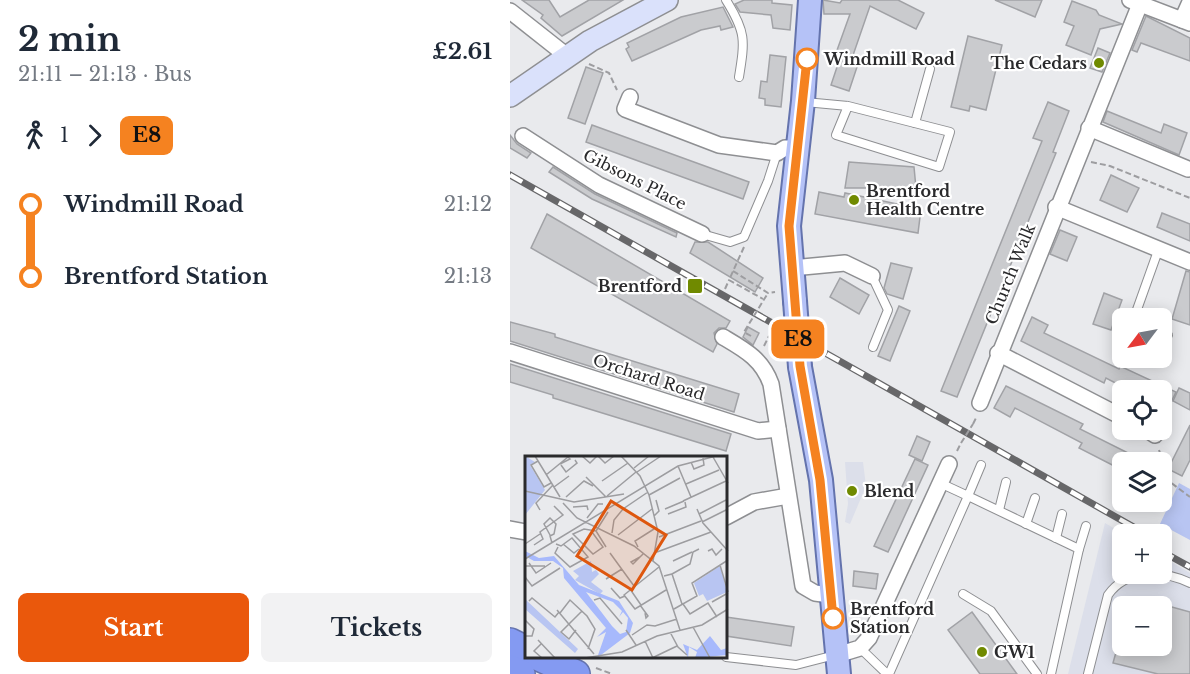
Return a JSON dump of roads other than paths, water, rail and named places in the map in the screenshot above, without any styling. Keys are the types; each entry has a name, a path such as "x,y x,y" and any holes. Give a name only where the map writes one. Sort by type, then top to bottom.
{"highway":[{"path":"510,642 525,650"},
{"path":"545,659 576,674"},
{"path":"510,669 521,674"}],"main road":[{"path":"510,96 567,56 667,0"},
{"path":"810,0 803,101 787,151 792,268 789,296 820,480 838,664"}],"street":[{"path":"1135,2 1186,22 1190,2"},
{"name":"Church Walk","path":"979,408 998,353 1089,128 1135,2"},
{"path":"510,10 567,56"},
{"path":"627,103 720,145 787,151"},
{"path":"1089,128 1188,169"},
{"name":"Gibsons Place","path":"523,136 599,185 702,234"},
{"path":"1056,207 1190,261"},
{"path":"792,268 845,263 872,276"},
{"path":"723,337 758,358 766,370 771,384 803,586 815,593 830,595"},
{"name":"Orchard Road","path":"510,352 758,430 778,429"},
{"path":"998,353 1112,412"},
{"path":"838,664 860,648 869,638 949,464"},
{"path":"728,516 754,502 788,496"},
{"path":"510,529 525,532"}],"lane":[{"path":"726,0 732,7 744,37 739,77"},
{"path":"915,123 930,69"},
{"path":"803,101 848,106 950,132 939,167 836,135 848,106"},
{"path":"702,234 730,242 744,237 768,181 787,151"},
{"path":"1138,308 1159,248"},
{"path":"872,276 888,310 873,347"},
{"path":"860,648 888,674 981,465"},
{"path":"999,510 1006,482"},
{"path":"940,483 1079,549"},
{"path":"1026,524 1035,498"},
{"path":"1056,538 1062,514"},
{"path":"1051,674 1086,526"},
{"path":"1088,674 1108,595 1115,585 1139,574 1174,575 1190,583"},
{"path":"963,594 991,612 1037,674"},
{"path":"728,657 796,665 838,664"}],"railway":[{"path":"510,175 1128,524"},
{"path":"1172,557 1190,567"}],"place":[{"name":"Windmill Road","path":"807,59"},
{"name":"The Cedars","path":"1099,63"},
{"name":"Brentford Health Centre","path":"854,200"},
{"name":"Brentford","path":"695,286"},
{"name":"Blend","path":"852,491"},
{"name":"Brentford Station","path":"833,618"},
{"name":"GW1","path":"982,652"}]}
